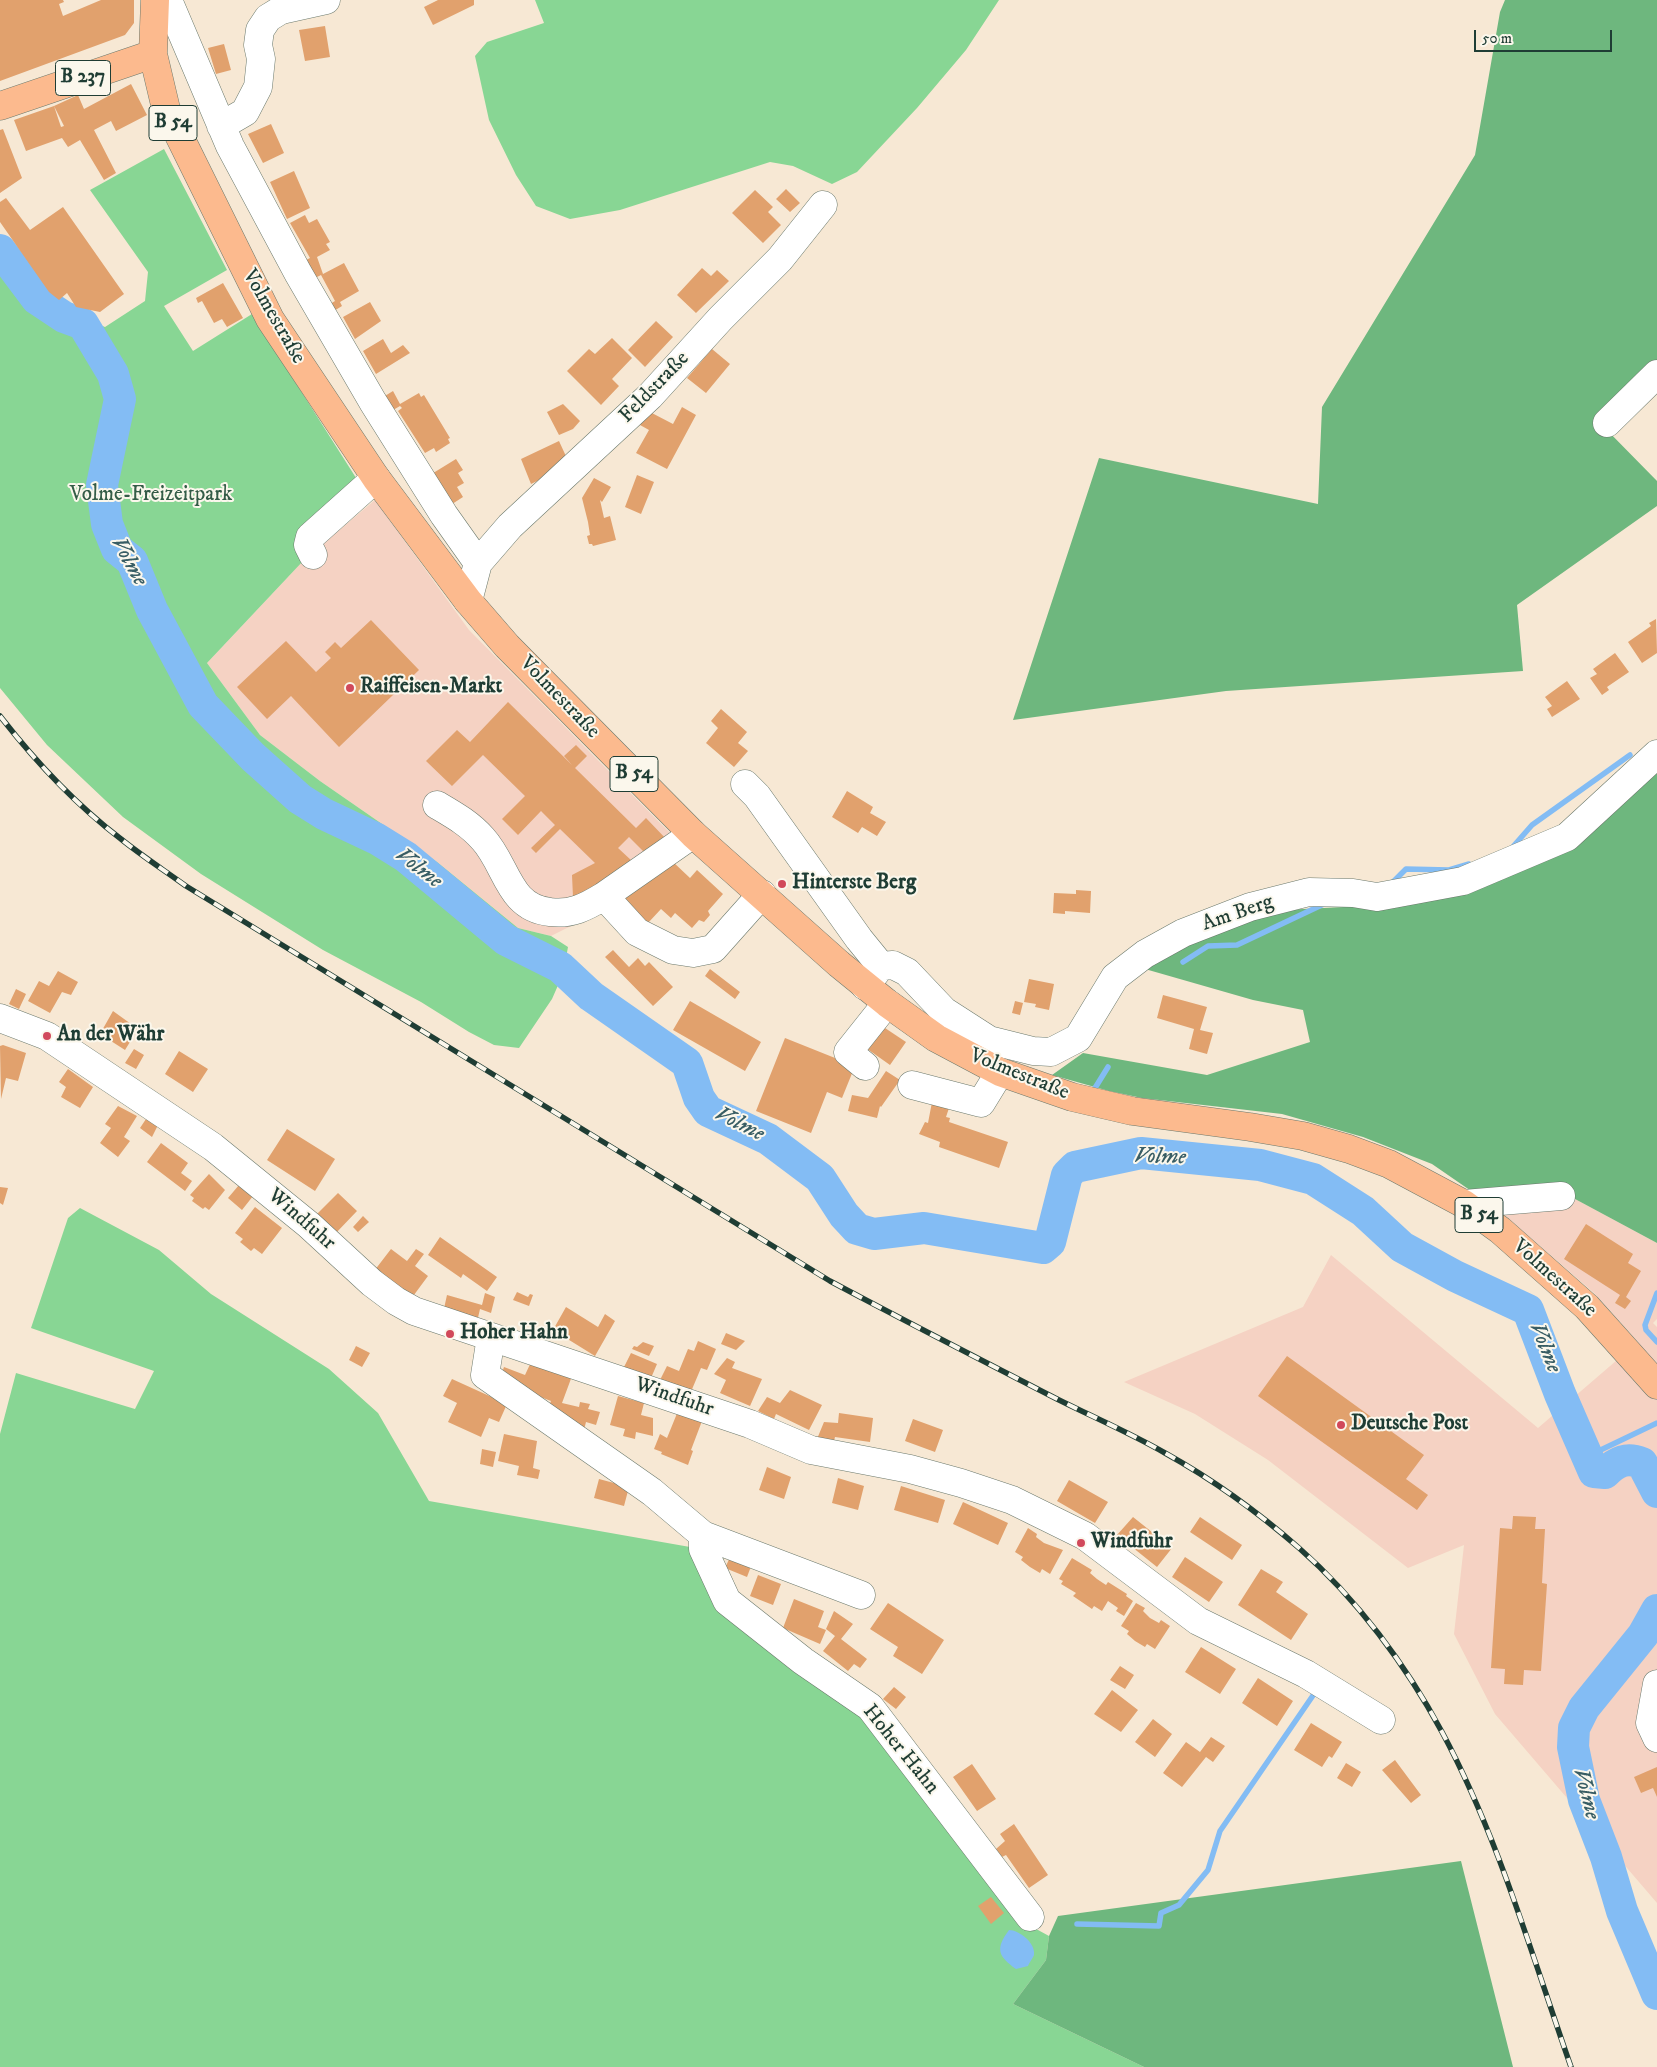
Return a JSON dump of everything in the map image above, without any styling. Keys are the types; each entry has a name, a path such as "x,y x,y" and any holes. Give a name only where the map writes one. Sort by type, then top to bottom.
{"main road":[{"name":"Volmestraße","path":"154,0 153,54 166,109 270,319 376,478 468,601 520,658 693,834 762,894 873,976 886,1002 936,1038 1000,1072 1072,1097 1132,1111 1303,1136 1349,1149 1389,1164 1464,1204 1500,1230 1588,1307 1657,1385"},
{"name":"B 237","path":"0,106 153,54"}],"street":[{"name":"Volmestraße","path":"168,0 221,126 298,273 373,402 444,514 478,563"},
{"path":"221,126 245,112 258,87 261,60 258,45 260,30 268,18 281,10 326,0"},
{"name":"Feldstraße","path":"478,563 510,526 650,396 721,318 780,259 824,205"},
{"path":"1607,423 1657,374"},
{"path":"313,555 308,546 310,537 376,478"},
{"path":"468,601 478,563"},
{"name":"Am Berg","path":"873,976 893,965 907,972 944,1011 989,1040 1033,1051 1051,1052 1078,1038 1114,977 1145,954 1184,933 1250,907 1309,892 1353,893 1377,897 1462,881 1567,837 1657,754"},
{"path":"745,784 757,796 858,939 873,976"},
{"path":"437,805 463,820 484,840 519,898 527,906 538,911 562,914 584,908 604,896 693,834"},
{"path":"604,896 636,932 673,950 693,953 713,949 762,894"},
{"path":"865,1066 848,1052 886,1002"},
{"name":"Windfuhr","path":"0,1018 47,1036 213,1147 310,1224 372,1283 396,1301 427,1317 750,1424 811,1450 910,1469 1012,1500 1086,1536 1198,1620 1306,1674 1381,1720"},
{"path":"912,1085 982,1104 1000,1072"},
{"path":"1464,1204 1561,1196"},
{"path":"491,1337 485,1375 652,1492 703,1535 861,1595"},
{"name":"Hoher Hahn","path":"703,1535 703,1549 728,1601 803,1662 870,1707 1030,1917"},
{"path":"1657,1684 1650,1724 1657,1738"}],"shaded area":[{"path":"375,500 469,630 675,838 575,924 551,936 518,928 437,862 320,781 260,735 207,663 304,560"},
{"path":"1562,1192 1657,1243 1657,1319 1653,1323 1657,1327 1657,1903 1495,1714 1454,1634 1464,1545 1408,1568 1268,1460 1195,1414 1124,1382 1303,1307 1331,1255 1538,1428 1638,1342 1594,1293 1500,1211"}],"green space":[{"path":"535,0 999,0 966,50 917,108 857,172 832,184 793,166 770,162 620,210 570,219 536,206 516,175 489,120 475,56 487,42 544,23"},
{"path":"1505,0 1657,0 1657,368 1601,424 1657,481 1657,506 1517,605 1523,671 1226,691 1013,720 1099,458 1318,504 1322,407 1475,155 1500,12"},
{"name":"Volme-Freizeitpark","path":"164,149 227,270 164,306 193,351 252,314 358,481 295,539 304,560 207,663 260,735 320,781 437,862 518,928 551,936 568,947 563,974 552,999 519,1048 494,1045 469,1032 421,1002 323,950 201,874 123,817 47,745 0,688 0,235 35,287 72,313 105,327 145,301 148,272 90,190"},
{"path":"1657,764 1657,1243 1562,1192 1477,1195 1432,1164 1363,1137 1282,1114 1142,1098 1052,1075 1083,1053 1207,1075 1310,1042 1303,1010 1253,1000 1145,969 1176,948 1283,910 1384,905 1464,887"},
{"path":"80,1208 159,1250 211,1294 329,1369 378,1413 429,1501 690,1547 874,1724 1027,1924 1049,1936 1046,1960 1013,2004 1144,2067 0,2067 0,1434 16,1373 135,1409 154,1371 31,1328 68,1218"},
{"path":"1461,1861 1513,2067 1144,2067 1013,2004 1046,1960 1049,1936 1058,1916"}],"water":[{"path":"1009,1930 1017,1932 1030,1942 1034,1955 1028,1966 1016,1969 1002,1956 1000,1947"}],"building":[{"path":"0,0 63,0 64,2 59,4 63,16 101,0 134,0 134,23 125,35 0,81"},
{"path":"438,0 474,0 474,5 433,25 424,7"},
{"path":"325,26 330,57 305,61 299,30"},
{"path":"224,44 231,70 216,74 208,48"},
{"path":"131,84 147,115 116,131 111,121 94,130 116,173 104,180 80,140 68,147 62,138 26,151 14,120 54,106 78,95 84,109","holes":["54,106 64,126 61,127"]},
{"path":"271,124 284,153 263,163 248,134"},
{"path":"3,129 22,178 0,193 0,130"},
{"path":"294,171 310,208 287,219 270,182"},
{"path":"786,189 800,203 790,212 776,199"},
{"path":"755,190 773,207 768,212 781,225 763,243 732,213"},
{"path":"6,198 30,230 63,207 124,294 100,312 76,307 67,293 59,300 49,292 0,222 0,202"},
{"path":"305,215 309,223 317,219 330,242 326,244 330,250 317,257 323,274 344,263 359,291 340,302 342,306 329,314 325,307 335,301 321,275 309,281 300,263 310,258 290,223"},
{"path":"702,268 711,276 717,270 729,281 696,313 677,295"},
{"path":"223,283 243,318 227,327 222,319 214,323 202,301 198,303 196,298"},
{"path":"370,302 381,321 355,339 343,317"},
{"path":"656,321 673,337 645,367 628,350"},
{"path":"612,338 632,358 612,379 619,386 601,405 567,371 589,349 595,354"},
{"path":"383,339 391,353 403,345 410,353 376,374 363,351"},
{"path":"712,349 730,364 706,393 687,378"},
{"path":"393,391 400,404 419,393 421,397 424,395 450,438 448,439 450,443 436,452 434,448 425,453 398,411 402,408 400,406 388,413 380,399"},
{"path":"563,404 580,421 573,429 559,435 547,412"},
{"path":"682,407 696,415 667,469 636,453 649,430 640,425 648,411 673,424"},
{"path":"559,441 570,465 531,484 521,459"},
{"path":"456,459 463,470 458,473 464,483 457,487 463,497 449,506 430,475"},
{"path":"637,475 654,482 641,514 625,507"},
{"path":"594,478 611,487 602,502 600,500 604,518 610,516 616,540 593,546 589,544 587,536 590,535 582,498"},
{"path":"1656,619 1657,653 1642,663 1628,642 1651,626 1649,623"},
{"name":"Raiffeisen-Markt","path":"371,620 419,670 339,747 291,696 267,719 237,687 286,641 316,672 331,658 325,652 335,642 341,648"},
{"path":"1615,653 1629,672 1607,687 1609,690 1602,695 1590,678 1597,674 1593,669"},
{"path":"1567,681 1580,699 1552,717 1547,709 1552,706 1545,697"},
{"path":"508,702 572,765 564,756 576,745 587,756 575,768 636,828 646,818 668,841 650,858 629,837 618,848 632,861 621,872 573,897 572,875 595,863 560,829 536,853 531,848 555,825 541,811 518,835 502,819 525,796 483,755 452,786 426,761 457,730 470,742"},
{"path":"721,709 747,732 738,743 748,751 734,767 706,743 718,728 711,721"},
{"path":"847,791 873,807 870,813 886,822 877,836 862,827 858,833 832,817"},
{"path":"672,861 690,878 697,870 723,894 708,911 710,915 704,922 699,920 692,928 675,913 671,918 661,909 648,923 616,894 653,871 658,876"},
{"path":"1076,890 1091,891 1090,913 1065,911 1065,914 1053,913 1054,893 1076,894"},
{"path":"613,950 629,967 638,958 645,966 649,962 673,987 653,1006 605,957"},
{"path":"710,969 740,992 735,999 705,976"},
{"path":"58,971 78,982 71,995 62,992 50,1013 28,1001 39,981 49,986"},
{"path":"1029,979 1054,984 1049,1010 1035,1007 1036,1004 1024,1002"},
{"path":"16,989 26,994 19,1009 9,1004"},
{"path":"1163,995 1207,1007 1200,1030 1213,1033 1207,1054 1189,1049 1194,1029 1157,1018"},
{"path":"690,1001 761,1042 745,1071 673,1030"},
{"path":"1015,1001 1023,1003 1020,1015 1012,1013"},
{"path":"113,1011 138,1029 125,1050 100,1034"},
{"path":"882,1026 906,1042 890,1065 866,1048"},
{"path":"785,1038 855,1066 842,1098 827,1092 811,1133 756,1111"},
{"path":"3,1045 26,1053 18,1081 6,1078 1,1099 0,1046"},
{"path":"134,1049 144,1055 136,1069 125,1063"},
{"path":"179,1051 208,1069 193,1092 165,1074"},
{"path":"68,1069 93,1087 80,1108 61,1097 66,1087 59,1082"},
{"path":"886,1071 900,1080 880,1106 877,1118 848,1111 852,1095 868,1098"},
{"path":"932,1102 949,1108 946,1117 950,1118 949,1122 1008,1142 999,1168 939,1147 940,1142 919,1134 925,1122 928,1123"},
{"path":"118,1106 137,1116 124,1137 130,1141 118,1157 100,1143 111,1128 105,1124"},
{"path":"150,1113 160,1121 152,1137 140,1128"},
{"path":"287,1129 335,1159 315,1191 267,1160"},
{"path":"161,1143 188,1163 181,1173 192,1181 185,1191 147,1162"},
{"path":"209,1174 225,1190 209,1210 205,1207 203,1209 192,1201 194,1198 190,1195"},
{"path":"239,1185 253,1196 242,1210 228,1198"},
{"path":"0,1187 8,1188 3,1205 0,1203"},
{"path":"338,1193 357,1211 335,1234 316,1215"},
{"path":"255,1207 282,1228 262,1254 254,1248 251,1251 240,1242 243,1239 235,1233"},
{"path":"363,1216 369,1222 358,1232 353,1227"},
{"path":"1586,1224 1633,1254 1628,1263 1641,1271 1626,1297 1631,1301 1625,1309 1615,1303 1620,1295 1564,1259"},
{"path":"440,1237 497,1277 487,1291 463,1274 461,1278 428,1255"},
{"path":"391,1249 407,1261 416,1249 424,1254 415,1266 428,1276 408,1303 371,1275"},
{"path":"517,1292 528,1297 530,1294 533,1295 529,1306 513,1300"},
{"path":"485,1293 495,1297 491,1313 480,1309 477,1322 443,1313 447,1295 482,1305"},
{"path":"566,1307 598,1327 605,1314 615,1321 595,1356 553,1330"},
{"path":"726,1333 745,1341 736,1350 721,1344"},
{"path":"698,1341 716,1349 707,1370 701,1368 690,1394 659,1382 667,1366 679,1371 688,1349 694,1351"},
{"path":"643,1342 654,1346 649,1356 632,1349"},
{"path":"356,1346 370,1353 362,1367 349,1360"},
{"path":"631,1353 657,1364 651,1378 624,1367"},
{"name":"Deutsche Post","path":"1287,1356 1424,1455 1406,1479 1428,1495 1417,1510 1258,1396"},
{"path":"727,1358 735,1362 732,1368 762,1379 750,1406 720,1393 726,1380 714,1374"},
{"path":"532,1360 572,1376 562,1403 579,1407 580,1402 590,1404 588,1409 600,1412 596,1425 586,1422 584,1430 545,1415 551,1401 499,1381 504,1367 525,1375"},
{"path":"452,1379 507,1404 499,1422 489,1418 481,1437 448,1422 457,1403 443,1396"},
{"path":"790,1390 822,1405 809,1430 776,1414 774,1419 758,1411 767,1397 780,1403"},
{"path":"618,1396 644,1403 641,1415 653,1418 653,1436 636,1432 635,1439 623,1436 625,1429 610,1425"},
{"path":"678,1411 702,1421 691,1450 693,1451 688,1465 661,1454 662,1452 654,1449 660,1434 667,1438"},
{"path":"839,1413 873,1418 870,1442 835,1437 834,1441 817,1439 824,1422 838,1423"},
{"path":"913,1419 943,1430 935,1452 905,1441"},
{"path":"504,1434 537,1441 533,1468 540,1470 538,1479 517,1475 519,1466 498,1461"},
{"path":"482,1449 496,1452 493,1467 480,1464"},
{"path":"767,1467 791,1477 784,1499 759,1490"},
{"path":"838,1478 864,1486 858,1510 832,1503"},
{"path":"599,1479 629,1487 624,1506 594,1498"},
{"path":"1069,1480 1108,1502 1095,1523 1057,1501"},
{"path":"901,1486 945,1500 938,1523 894,1510"},
{"path":"963,1502 1008,1523 998,1545 953,1524"},
{"path":"1513,1516 1536,1517 1535,1529 1545,1529 1542,1583 1547,1584 1541,1671 1524,1670 1523,1685 1504,1684 1505,1669 1491,1668 1500,1528 1512,1529"},
{"path":"1133,1517 1172,1548 1157,1567 1117,1535"},
{"path":"1200,1517 1242,1545 1232,1560 1190,1532"},
{"path":"1028,1528 1037,1534 1036,1537 1044,1543 1063,1550 1050,1574 1042,1569 1040,1573 1030,1567 1021,1560 1023,1557 1015,1552"},
{"path":"732,1553 753,1561 747,1577 725,1568"},
{"path":"1185,1557 1223,1582 1209,1602 1172,1577"},
{"path":"1072,1558 1092,1570 1090,1573 1106,1585 1108,1582 1127,1594 1126,1596 1133,1601 1124,1616 1116,1611 1118,1608 1108,1601 1102,1611 1094,1606 1092,1609 1073,1596 1076,1593 1061,1584 1063,1581 1059,1579"},
{"path":"1261,1569 1283,1582 1276,1592 1308,1614 1291,1640 1238,1605"},
{"path":"758,1575 781,1584 773,1605 750,1596"},
{"path":"794,1599 824,1611 818,1627 826,1630 820,1644 783,1628"},
{"path":"888,1603 944,1640 922,1674 893,1656 898,1647 870,1629"},
{"path":"1136,1603 1145,1608 1143,1611 1150,1618 1159,1623 1161,1620 1170,1626 1155,1649 1147,1644 1145,1647 1135,1641 1127,1634 1129,1631 1121,1626"},
{"path":"834,1611 853,1624 841,1639 867,1659 860,1668 854,1664 848,1671 823,1651 835,1636 826,1629"},
{"path":"1201,1647 1236,1669 1220,1694 1185,1672"},
{"path":"1120,1666 1134,1675 1125,1689 1110,1680"},
{"path":"1258,1678 1293,1701 1277,1726 1242,1703"},
{"path":"894,1687 906,1697 896,1709 883,1699"},
{"path":"1112,1690 1138,1710 1121,1732 1094,1714"},
{"path":"1153,1719 1172,1734 1155,1757 1135,1742"},
{"path":"1311,1723 1342,1742 1332,1758 1329,1756 1322,1767 1294,1750"},
{"path":"1211,1737 1225,1746 1213,1762 1206,1757 1182,1787 1163,1773 1186,1742 1200,1752"},
{"path":"1395,1760 1421,1795 1411,1803 1382,1770"},
{"path":"1346,1763 1361,1772 1352,1787 1337,1778"},
{"path":"972,1764 996,1799 977,1811 953,1777"},
{"path":"1657,1767 1657,1797 1653,1788 1641,1793 1634,1777"},
{"path":"1014,1824 1048,1875 1029,1888 1006,1855 1002,1857 996,1849 1005,1841 1000,1834"},
{"path":"991,1897 1004,1913 991,1924 978,1906"}],"waterway":[{"name":"Volme","path":"0,250 37,299 64,317 83,324 113,374 120,399 102,485 107,524 117,549 132,561 152,610 203,705 253,757 300,799 324,814 377,839 406,857 506,940 560,967 591,996 687,1063 699,1098 708,1111 768,1139 820,1178 844,1215 857,1229 874,1234 924,1228 1043,1248 1050,1242 1067,1175 1075,1167 1141,1153 1260,1165 1313,1179 1363,1211 1402,1247 1455,1276 1528,1310 1560,1394 1594,1472 1605,1473 1622,1461 1637,1461 1642,1463 1657,1492"},
{"path":"1511,849 1532,825 1630,755"},
{"path":"1391,884 1406,869 1449,870 1469,864"},
{"path":"1183,962 1208,946 1237,945 1326,903"},
{"path":"1095,1088 1108,1067"},
{"path":"1657,1293 1645,1325 1646,1330 1657,1342"},
{"path":"1586,1457 1657,1423"},
{"name":"Volme","path":"1657,1610 1643,1635 1584,1708 1574,1728 1573,1747 1584,1800 1606,1857 1622,1911 1657,1994"},
{"path":"1077,1924 1159,1926 1161,1913 1179,1905 1208,1870 1220,1831 1314,1694"}],"railway":[{"path":"0,716 27,749 72,797 104,826 186,886 830,1281 1183,1463 1235,1497 1299,1548 1341,1589 1379,1634 1413,1682 1442,1732 1462,1772 1497,1854 1571,2067"}],"place":[{"name":"Raiffeisen-Markt","path":"350,688"},
{"name":"Hinterste Berg","path":"782,884"},
{"name":"An der Währ","path":"47,1036"},
{"name":"Hoher Hahn","path":"450,1334"},
{"name":"Deutsche Post","path":"1341,1425"},
{"name":"Windfuhr","path":"1081,1543"}]}
